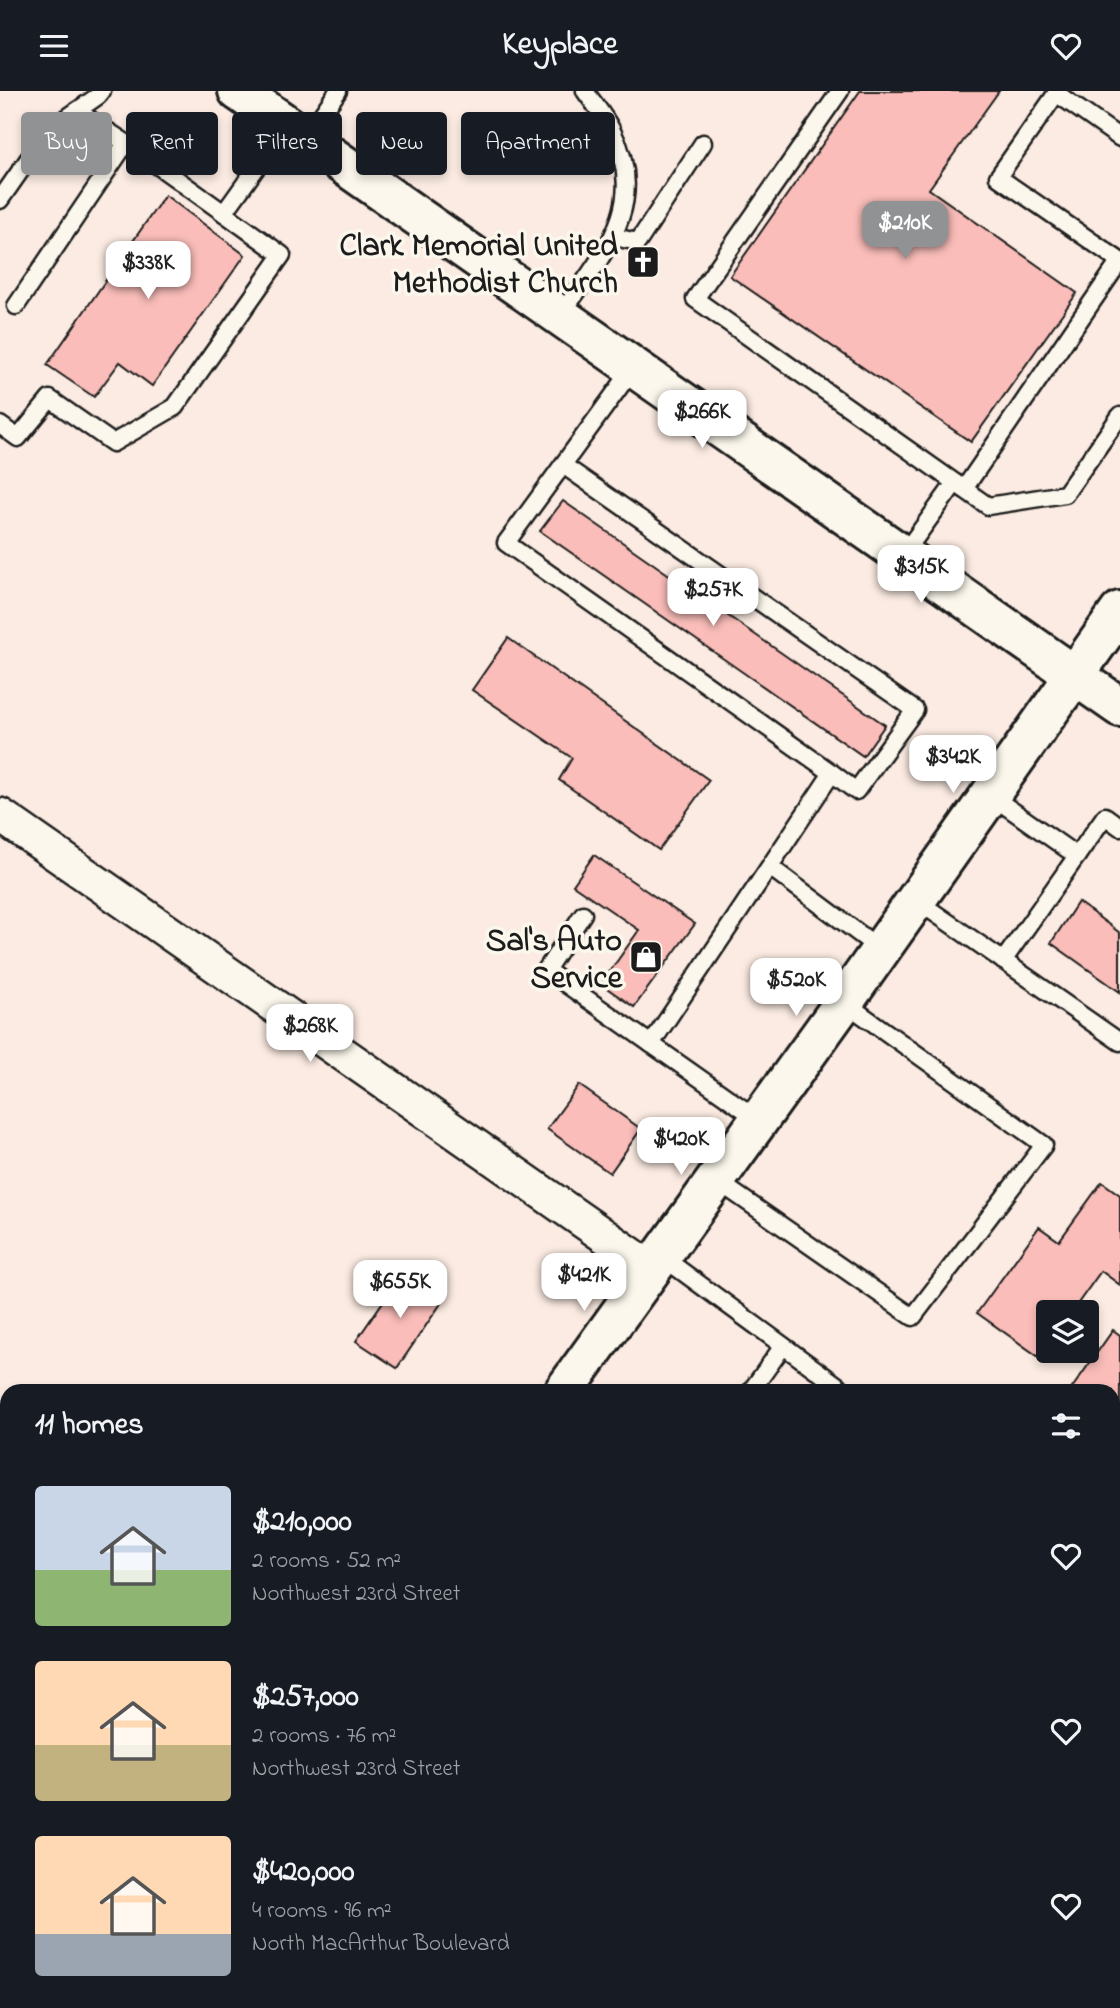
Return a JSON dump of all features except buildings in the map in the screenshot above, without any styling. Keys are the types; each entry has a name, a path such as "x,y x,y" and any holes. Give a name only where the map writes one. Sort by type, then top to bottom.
{"main road":[{"path":"239,91 268,112"},
{"path":"342,164 1120,707"},
{"path":"569,1384 844,1002 1120,611"}],"street":[{"path":"0,815 657,1263"}],"lane":[{"path":"0,200 48,131 102,91"},
{"path":"316,112 338,91"},
{"path":"560,316 614,237 623,215 627,188 625,164 612,131 585,91"},
{"path":"841,91 695,299 988,506 1065,494 1120,416"},
{"path":"903,555 959,486 1120,261 998,177 1057,92 1120,138"},
{"path":"16,306 126,143 77,111"},
{"path":"614,237 638,242 703,143"},
{"path":"0,425 18,438 50,399 113,443 175,407 282,255 171,175"},
{"path":"224,213 258,175"},
{"path":"563,465 915,710 856,791 506,543 634,367"},
{"path":"651,1044 832,773"},
{"path":"990,795 1077,856"},
{"path":"1003,961 1105,816 1120,827"},
{"path":"770,867 881,950"},
{"path":"916,900 1120,1042"},
{"path":"583,914 546,970 759,1120"},
{"path":"716,1179 913,1317 1044,1145 844,1002"},
{"path":"657,1263 835,1384"},
{"path":"758,1384 783,1346"}],"place":[{"name":"Clark Memorial United Methodist Church","path":"643,262"},
{"name":"Sal's Auto Service","path":"646,957"}]}
